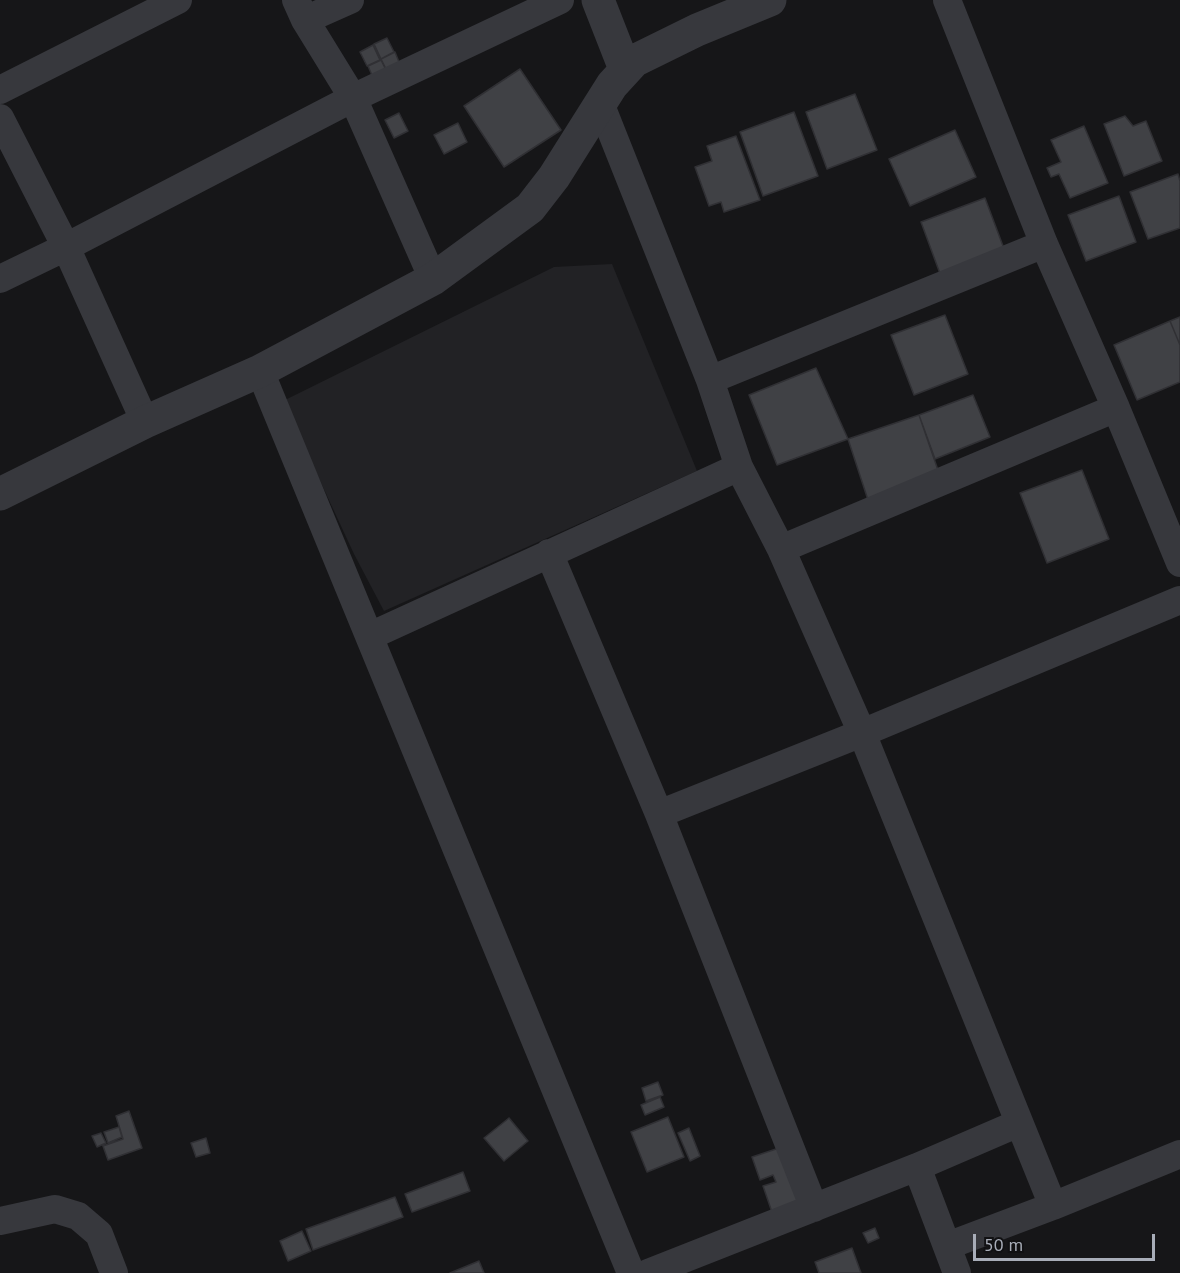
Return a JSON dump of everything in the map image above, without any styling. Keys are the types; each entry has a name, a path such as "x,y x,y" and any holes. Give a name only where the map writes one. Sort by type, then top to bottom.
{"street":[{"path":"0,90 178,0"},
{"path":"350,0 301,10 353,98 433,279"},
{"path":"0,279 353,98 560,0"},
{"path":"598,0 626,69"},
{"path":"0,494 145,422 260,371 433,279 530,208 554,177 600,103 626,69 645,55 697,30 770,0"},
{"path":"947,0 1044,244 1116,408 1180,564"},
{"path":"600,103 711,380 739,467 781,549 861,733 1053,1206"},
{"path":"0,118 66,247 145,422"},
{"path":"711,380 1044,244"},
{"path":"260,371 631,1273"},
{"path":"781,549 1116,408"},
{"path":"370,636 739,467"},
{"path":"549,554 659,814 814,1208"},
{"path":"659,814 861,733 1180,600"},
{"path":"648,1273 917,1167 1019,1123"},
{"path":"947,1246 1180,1154"},
{"path":"917,1167 957,1273"},
{"path":"0,1221 55,1209 78,1216 99,1234 114,1273"}],"shaded area":[{"path":"612,264 697,471 384,611 354,554 283,401 554,267"}],"building":[{"path":"387,38 394,52 381,59 374,44"},
{"path":"373,45 380,60 367,66 360,52"},
{"path":"395,52 401,67 388,73 381,59"},
{"path":"381,60 388,74 374,80 368,66"},
{"path":"520,69 561,130 504,167 464,106"},
{"path":"855,94 877,150 827,169 806,112"},
{"path":"794,112 818,176 763,196 740,132"},
{"path":"399,113 408,131 394,138 385,120"},
{"path":"1125,116 1133,126 1146,121 1162,161 1124,176 1104,124"},
{"path":"458,123 467,142 444,154 434,135"},
{"path":"1084,126 1108,183 1070,198 1059,174 1051,177 1047,168 1061,162 1051,140"},
{"path":"955,130 976,177 910,206 889,159"},
{"path":"736,136 760,200 724,212 721,202 709,206 695,167 712,161 707,146"},
{"path":"1178,174 1180,228 1148,239 1130,192"},
{"path":"1119,196 1136,242 1086,261 1068,215"},
{"path":"985,198 1006,254 942,279 921,222"},
{"path":"945,315 968,374 914,395 891,335"},
{"path":"1180,317 1180,345 1170,321"},
{"path":"1170,321 1180,345 1180,382 1137,400 1114,345"},
{"path":"816,368 848,439 777,465 749,395"},
{"path":"973,395 990,437 935,459 919,415"},
{"path":"919,415 940,476 868,500 848,439"},
{"path":"1082,470 1109,539 1047,563 1020,493"},
{"path":"658,1082 663,1095 646,1101 642,1088"},
{"path":"660,1097 664,1107 645,1115 641,1105"},
{"path":"129,1111 142,1148 108,1160 103,1146 123,1139 116,1116"},
{"path":"668,1117 684,1157 647,1172 631,1132"},
{"path":"509,1118 528,1141 504,1161 484,1138"},
{"path":"119,1127 122,1137 108,1143 104,1132"},
{"path":"689,1128 700,1156 690,1161 678,1133"},
{"path":"101,1133 106,1143 97,1147 92,1136"},
{"path":"206,1138 210,1153 196,1157 191,1143"},
{"path":"785,1146 807,1206 774,1218 763,1186 776,1182 773,1175 760,1180 752,1157"},
{"path":"463,1172 470,1191 412,1212 405,1194"},
{"path":"395,1197 403,1217 313,1250 306,1229"},
{"path":"875,1228 879,1238 868,1243 863,1233"},
{"path":"302,1231 311,1251 288,1261 280,1241"},
{"path":"852,1248 861,1273 819,1273 815,1262"},
{"path":"479,1261 484,1273 450,1273"}]}
